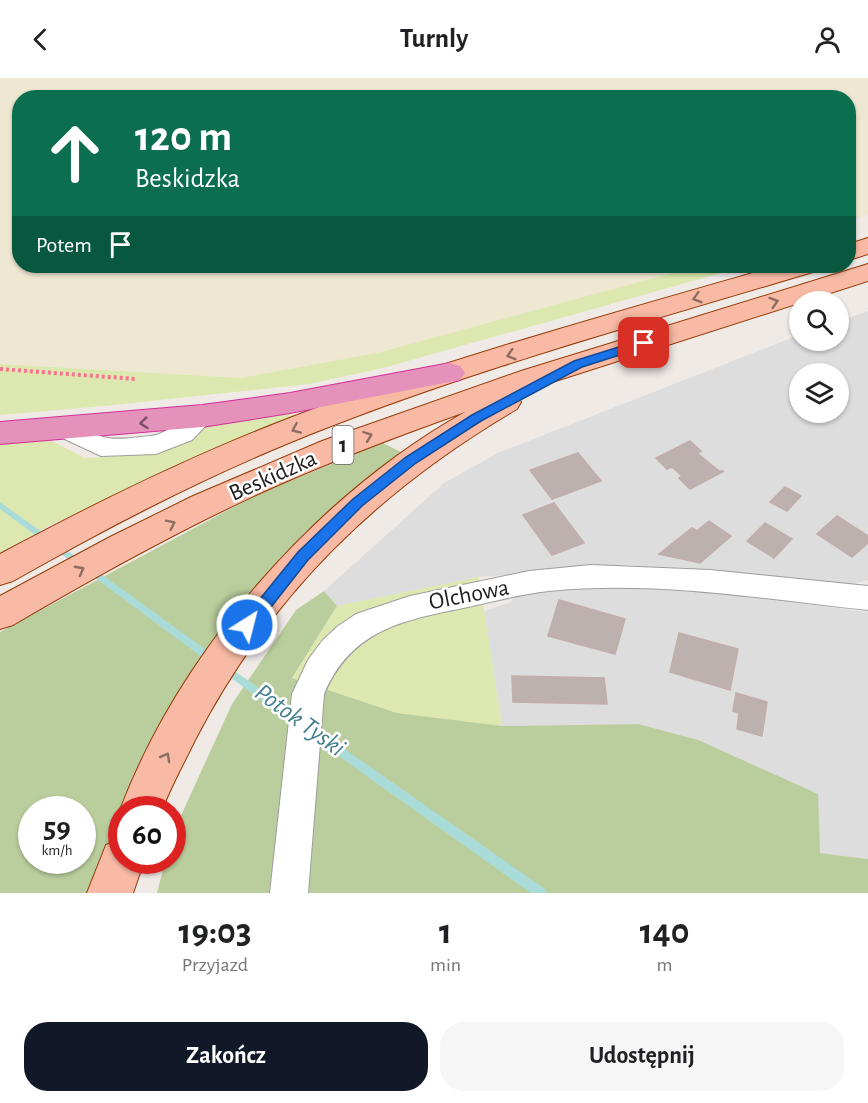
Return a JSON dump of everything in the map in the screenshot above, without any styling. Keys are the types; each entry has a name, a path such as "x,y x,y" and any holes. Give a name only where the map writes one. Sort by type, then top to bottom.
{"highway":[{"path":"0,433 202,416 290,403 450,373"}],"main road":[{"name":"Beskidzka","path":"0,614 118,549 330,450 467,399 868,272"},
{"name":"Beskidzka","path":"9,566 86,524 204,467 310,423 450,373 781,273"},
{"path":"146,796 208,680 260,607 303,556 350,510 411,460 476,418 578,364"},
{"path":"110,893 117,874"}],"street":[{"name":"Olchowa","path":"288,893 308,694 314,676 328,656 346,637 367,622 396,610 550,579 674,579 868,598"}],"path":[{"path":"0,369 136,379"}],"shaded area":[{"path":"0,78 868,78 868,215 856,219 856,90 12,90 12,273 672,273 377,353 241,378 0,364"},
{"path":"868,311 868,580 854,584 629,565 479,577 337,606 324,591 444,483 498,453 789,339 789,351 849,351 849,318"},
{"path":"650,585 868,612 868,859 820,853 638,724 502,726 484,611 511,602 515,594 575,586"}],"green space":[{"path":"672,273 721,273 383,368 309,384 0,415 0,364 241,378 377,353"},
{"path":"284,413 296,416 52,524 0,553 0,440 46,438 85,458 155,454 203,428"},
{"path":"383,443 403,453 304,533 227,629 130,796 108,796 108,846 96,873 96,796 18,796 18,874 96,874 90,893 0,893 0,632 258,494"},
{"path":"479,577 502,726 397,713 292,678 337,606"},
{"path":"324,591 337,606 292,678 397,713 502,726 638,724 698,740 818,794 820,853 868,859 868,893 157,893 162,874 186,874 186,805 232,704 296,610"}],"building":[{"path":"690,441 701,451 697,453 719,471 724,471 690,489 679,478 682,476 672,467 667,469 656,458"},
{"path":"578,453 601,481 552,499 530,470"},
{"path":"785,487 801,496 787,511 770,502"},
{"path":"554,503 584,543 552,555 523,515"},
{"path":"837,516 868,536 868,543 852,557 817,534"},
{"path":"709,521 731,536 700,563 659,554 692,528 697,531"},
{"path":"765,523 792,539 774,558 747,541"},
{"path":"559,600 625,619 615,654 548,636"},
{"path":"679,633 738,649 730,690 670,672"},
{"path":"512,676 604,678 607,704 513,702"},
{"path":"736,693 767,702 762,736 737,729 739,713 733,711"}],"waterway":[{"name":"Potok Tyski","path":"0,505 79,563"},
{"name":"Potok Tyski","path":"90,570 213,660"},
{"name":"Potok Tyski","path":"226,669 298,721"},
{"name":"Potok Tyski","path":"313,732 541,893"}],"route":[{"path":"247,625 303,556 357,503 411,460 476,418 578,364 644,343"}]}
